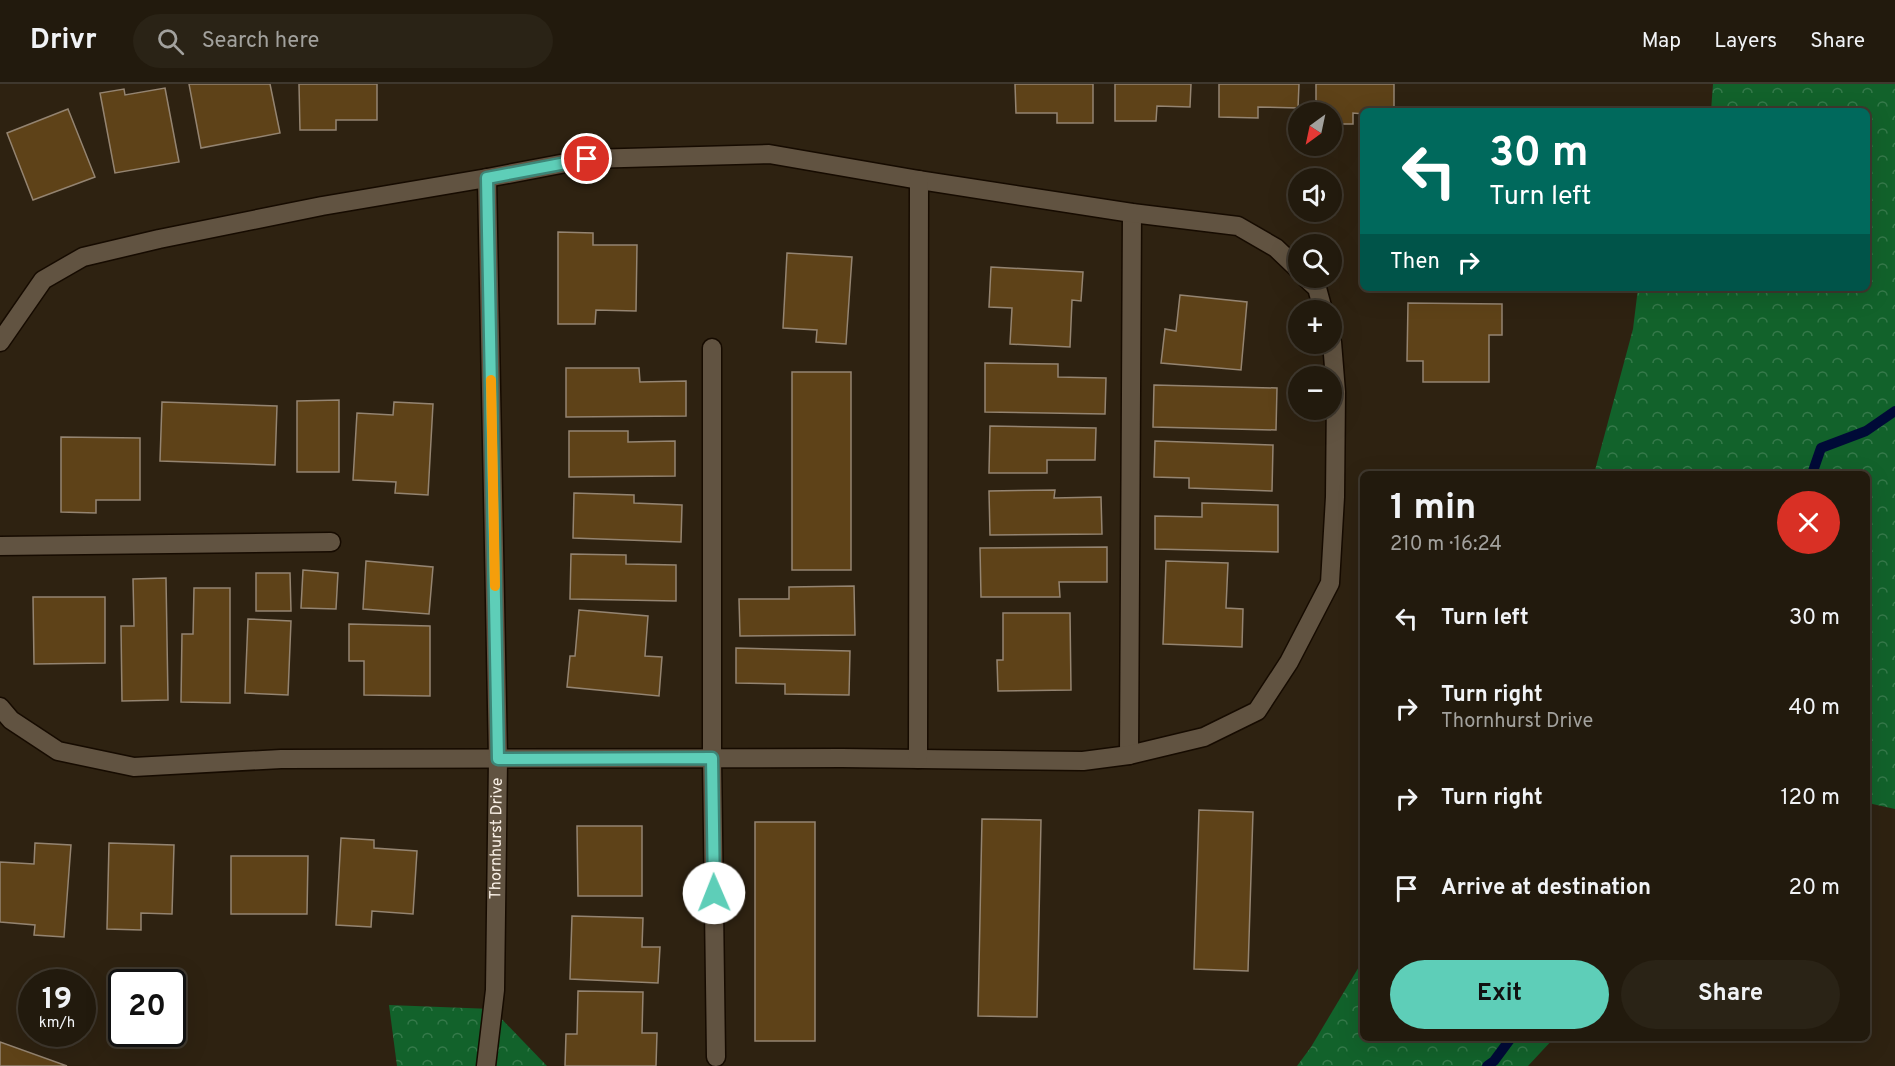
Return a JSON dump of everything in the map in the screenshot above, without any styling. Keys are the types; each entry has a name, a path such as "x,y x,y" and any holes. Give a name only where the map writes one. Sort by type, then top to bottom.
{"street":[{"path":"0,342 43,280 83,257 322,206 587,159 769,154 1132,213 1238,226 1276,248 1288,259"},
{"name":"Thornhurst Drive","path":"486,1066 495,990 498,759 487,178"},
{"path":"918,759 919,180"},
{"path":"1129,755 1132,213"},
{"path":"712,348 712,758 716,1057"},
{"path":"0,707 11,720 58,751 134,767 281,759 712,758 1083,761 1129,755 1204,737 1257,711 1289,662 1330,583 1335,474 1336,393 1333,354"},
{"path":"0,546 331,542"}],"green space":[{"path":"1713,84 1895,84 1895,809 1870,803 1870,471 1595,471 1633,329 1638,291 1870,291 1870,108 1711,108"},
{"path":"1360,965 1360,1041 1551,1041 1528,1066 1297,1066 1311,1047"},
{"path":"389,1005 492,1009 547,1066 397,1066"}],"building":[{"path":"189,84 270,84 280,133 201,148"},
{"path":"299,84 377,84 377,120 336,120 336,130 300,130"},
{"path":"1015,84 1093,84 1093,123 1057,123 1057,113 1016,113"},
{"path":"1115,84 1191,84 1190,107 1157,106 1156,121 1115,121"},
{"path":"1219,84 1299,84 1298,102 1288,102 1288,108 1258,107 1258,118 1219,117"},
{"path":"1316,84 1394,84 1394,108 1360,108 1360,114 1353,113 1353,124 1342,124 1342,102 1316,102"},
{"path":"165,88 179,162 115,173 100,93 124,89 125,95"},
{"path":"68,109 95,177 33,200 7,133"},
{"path":"558,232 593,233 593,245 637,245 636,311 596,310 595,324 558,324"},
{"path":"787,253 852,257 846,344 816,342 817,330 783,328"},
{"path":"991,267 1083,272 1081,301 1072,300 1070,347 1010,344 1012,308 989,307"},
{"path":"1180,295 1247,302 1241,370 1161,363 1165,329 1176,331"},
{"path":"1408,303 1502,304 1502,335 1489,335 1489,382 1423,382 1423,361 1407,361"},
{"path":"985,363 1058,364 1058,377 1106,378 1105,414 985,412"},
{"path":"566,368 639,368 640,382 686,381 686,416 566,417"},
{"path":"792,372 851,372 851,570 792,570"},
{"path":"1154,385 1277,388 1276,430 1153,427"},
{"path":"339,400 339,472 297,472 297,401"},
{"path":"162,402 277,406 275,465 160,461"},
{"path":"394,402 433,404 428,495 395,493 396,482 353,480 357,413 393,415"},
{"path":"990,426 1096,428 1095,460 1047,460 1047,473 989,473"},
{"path":"569,431 628,431 628,442 675,441 675,476 569,477"},
{"path":"61,437 140,438 140,500 96,500 96,513 61,512"},
{"path":"1155,441 1273,445 1272,491 1189,488 1189,478 1154,477"},
{"path":"1055,490 1054,498 1101,497 1102,534 990,535 989,491"},
{"path":"574,493 634,495 634,503 682,505 681,542 573,538"},
{"path":"1202,503 1278,505 1278,552 1155,549 1155,516 1202,517"},
{"path":"1107,547 1107,582 1059,582 1060,597 981,597 980,548"},
{"path":"571,554 626,555 626,564 676,565 676,601 570,599"},
{"path":"366,561 433,567 429,614 363,609"},
{"path":"1166,561 1228,563 1226,608 1243,609 1242,647 1163,644"},
{"path":"303,570 338,573 336,609 301,608"},
{"path":"256,573 290,573 291,611 256,611"},
{"path":"166,578 168,700 122,701 121,626 134,626 133,579"},
{"path":"854,586 855,635 740,636 739,599 789,599 789,587"},
{"path":"194,588 230,588 230,703 181,702 182,634 193,634"},
{"path":"33,597 105,597 105,663 34,664"},
{"path":"579,610 648,616 645,656 662,657 659,696 567,687 570,656 575,656"},
{"path":"1003,613 1070,613 1071,690 998,691 997,660 1003,660"},
{"path":"248,619 291,621 288,695 245,693"},
{"path":"349,624 430,626 430,696 364,695 364,661 349,661"},
{"path":"736,648 850,651 849,695 785,694 785,684 736,683"},
{"path":"1199,810 1253,812 1248,971 1194,969"},
{"path":"982,819 1041,820 1037,1017 978,1016"},
{"path":"755,822 815,822 815,1041 755,1041"},
{"path":"577,826 642,826 642,896 578,896"},
{"path":"341,838 374,840 374,848 417,851 413,914 372,911 371,927 336,925"},
{"path":"35,843 71,845 64,937 34,935 35,925 0,922 0,862 34,864"},
{"path":"109,843 174,845 172,914 141,913 141,930 107,929"},
{"path":"231,856 308,856 307,914 231,914"},
{"path":"572,916 643,918 642,947 660,947 658,983 570,979"},
{"path":"578,991 643,992 642,1033 657,1033 656,1066 565,1066 566,1034 577,1034"},
{"path":"0,1042 67,1066 0,1066"}],"waterway":[{"path":"1813,471 1821,448 1866,431 1895,411"},
{"path":"1487,1066 1494,1061 1509,1041"}],"slow traffic":[{"path":"491,380 495,586"}],"route":[{"path":"587,159 487,178 498,759 712,758 714,893"}]}
